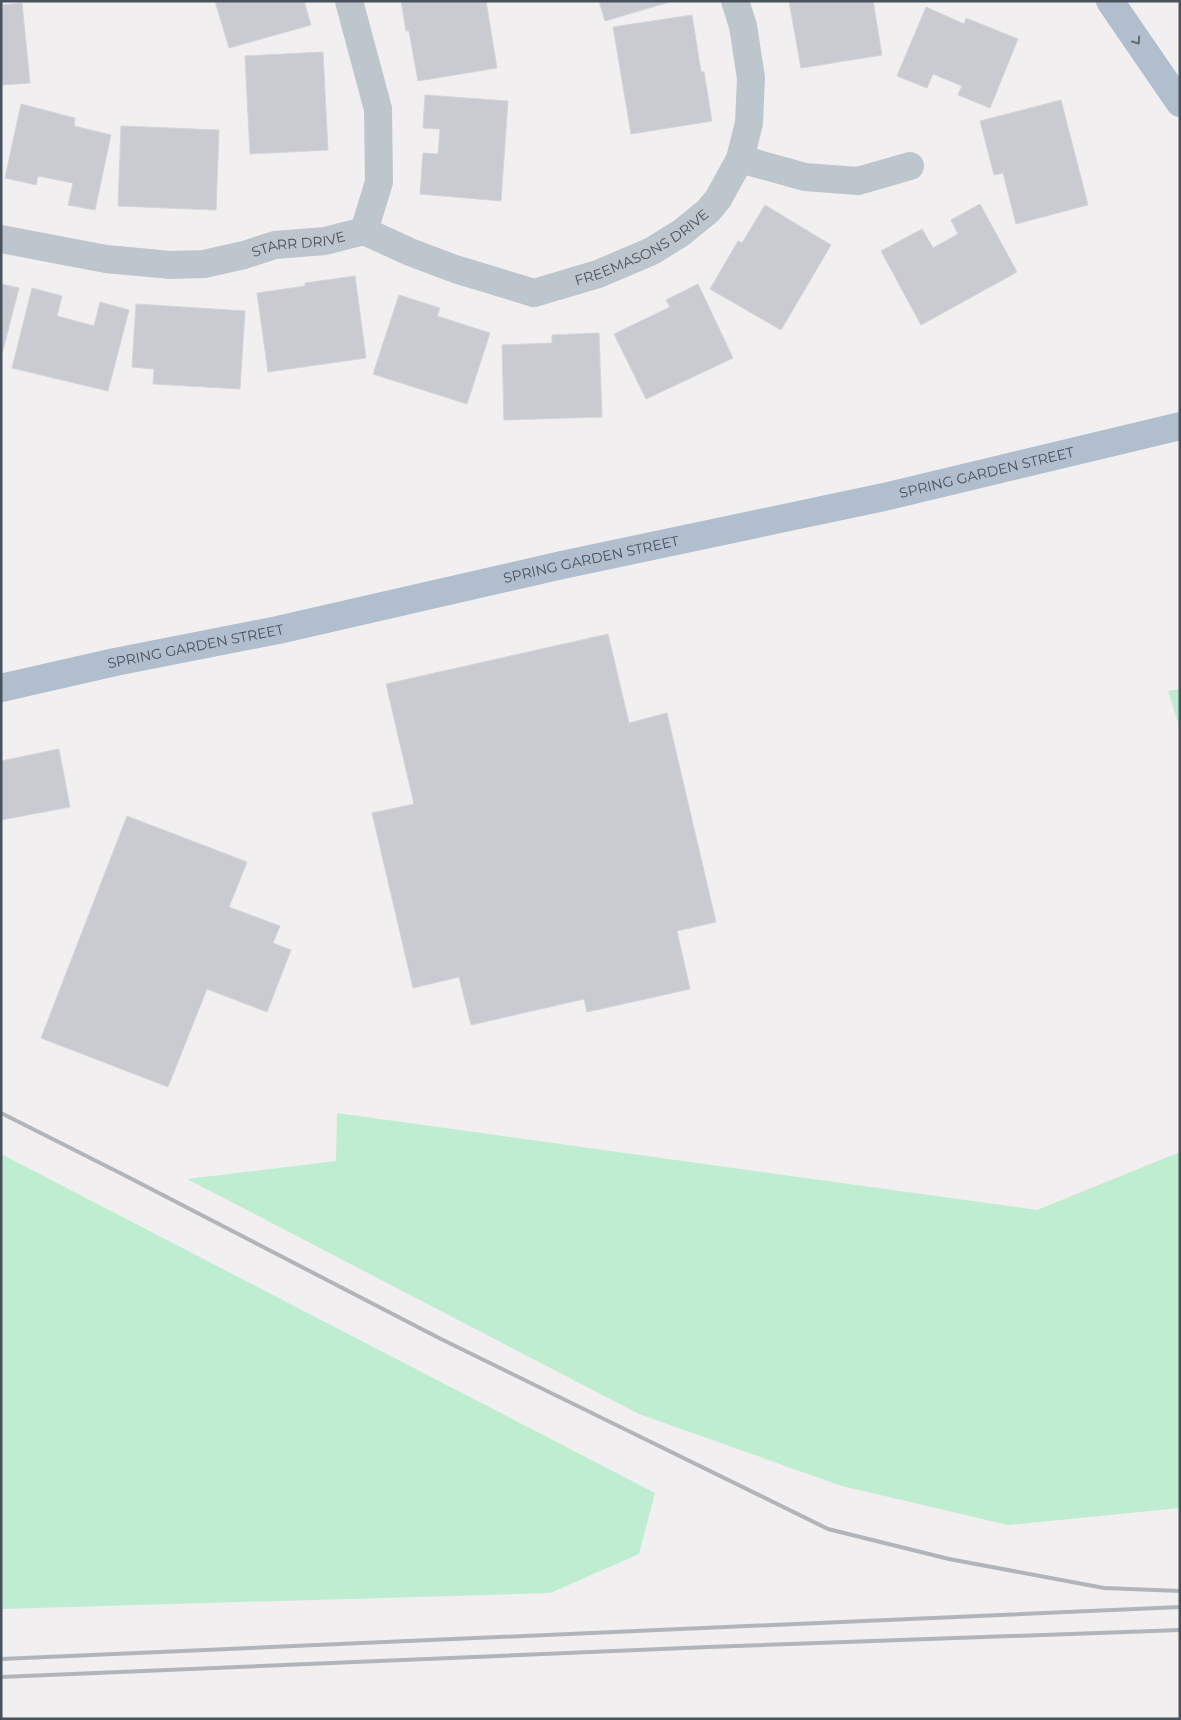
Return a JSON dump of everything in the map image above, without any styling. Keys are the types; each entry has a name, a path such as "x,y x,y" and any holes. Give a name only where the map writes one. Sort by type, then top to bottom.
{"main road":[{"path":"1110,1 1180,103"},
{"name":"SPRING GARDEN STREET","path":"1,688 115,662 288,628 562,565 884,497 1180,426"}],"street":[{"name":"STARR DRIVE","path":"1,239 106,259 171,265 204,264 244,255 275,245 325,241 364,231 379,182 378,109 349,1"},
{"name":"FREEMASONS DRIVE","path":"364,231 410,252 455,269 534,293 598,274 652,252 681,233 708,211 718,199 740,159 749,123 751,78 743,26 735,1"},
{"path":"740,159 805,177 858,181 910,166"}],"green space":[{"path":"1180,689 1180,729 1168,691"},
{"path":"337,1113 1037,1210 1180,1152 1180,1508 1008,1525 842,1486 639,1414 187,1179 336,1161"},
{"path":"1,1154 655,1493 639,1554 550,1593 1,1609"}],"building":[{"path":"215,1 304,1 311,25 229,48"},
{"path":"401,1 486,1 497,68 418,81 409,31 406,31"},
{"path":"599,1 673,1 605,21"},
{"path":"789,1 873,1 882,55 801,68"},
{"path":"22,3 30,83 1,85 1,5"},
{"path":"926,7 964,24 966,18 1018,39 990,108 958,95 962,86 933,74 927,88 897,76"},
{"path":"692,15 701,72 704,72 712,121 631,134 613,27"},
{"path":"323,52 328,150 250,154 245,56"},
{"path":"425,95 508,101 501,201 420,194 423,153 438,154 440,129 423,128"},
{"path":"1061,100 1088,205 1016,224 1003,173 994,175 980,121"},
{"path":"21,104 75,118 74,126 111,135 95,210 68,205 73,183 38,176 36,185 5,178"},
{"path":"121,126 219,130 216,210 118,206"},
{"path":"980,204 1017,272 921,325 881,251 922,229 933,248 958,234 951,220"},
{"path":"765,205 831,245 781,330 710,289 738,241 742,243"},
{"path":"355,276 366,358 268,372 257,293 305,286 305,283"},
{"path":"1,284 19,288 1,358"},
{"path":"698,284 733,358 646,399 614,334 670,307 666,300"},
{"path":"32,288 62,296 57,316 94,326 100,302 129,310 108,391 12,368"},
{"path":"399,295 440,308 437,316 490,333 467,404 373,374"},
{"path":"136,304 245,311 240,389 153,384 154,369 132,367"},
{"path":"599,333 602,417 504,420 502,345 552,343 552,335"},
{"path":"608,634 629,723 667,713 716,922 677,931 690,989 587,1012 584,999 471,1025 459,977 413,988 372,813 414,804 386,684"},
{"path":"59,749 70,807 1,820 1,761"},
{"path":"127,816 247,862 229,907 280,926 273,943 291,950 267,1012 207,989 168,1087 41,1038"}],"railway":[{"path":"1,1113 439,1338 828,1529 949,1559 1104,1588 1180,1591"},
{"path":"1,1659 1180,1607"},
{"path":"1,1677 708,1647 1180,1630"}]}
